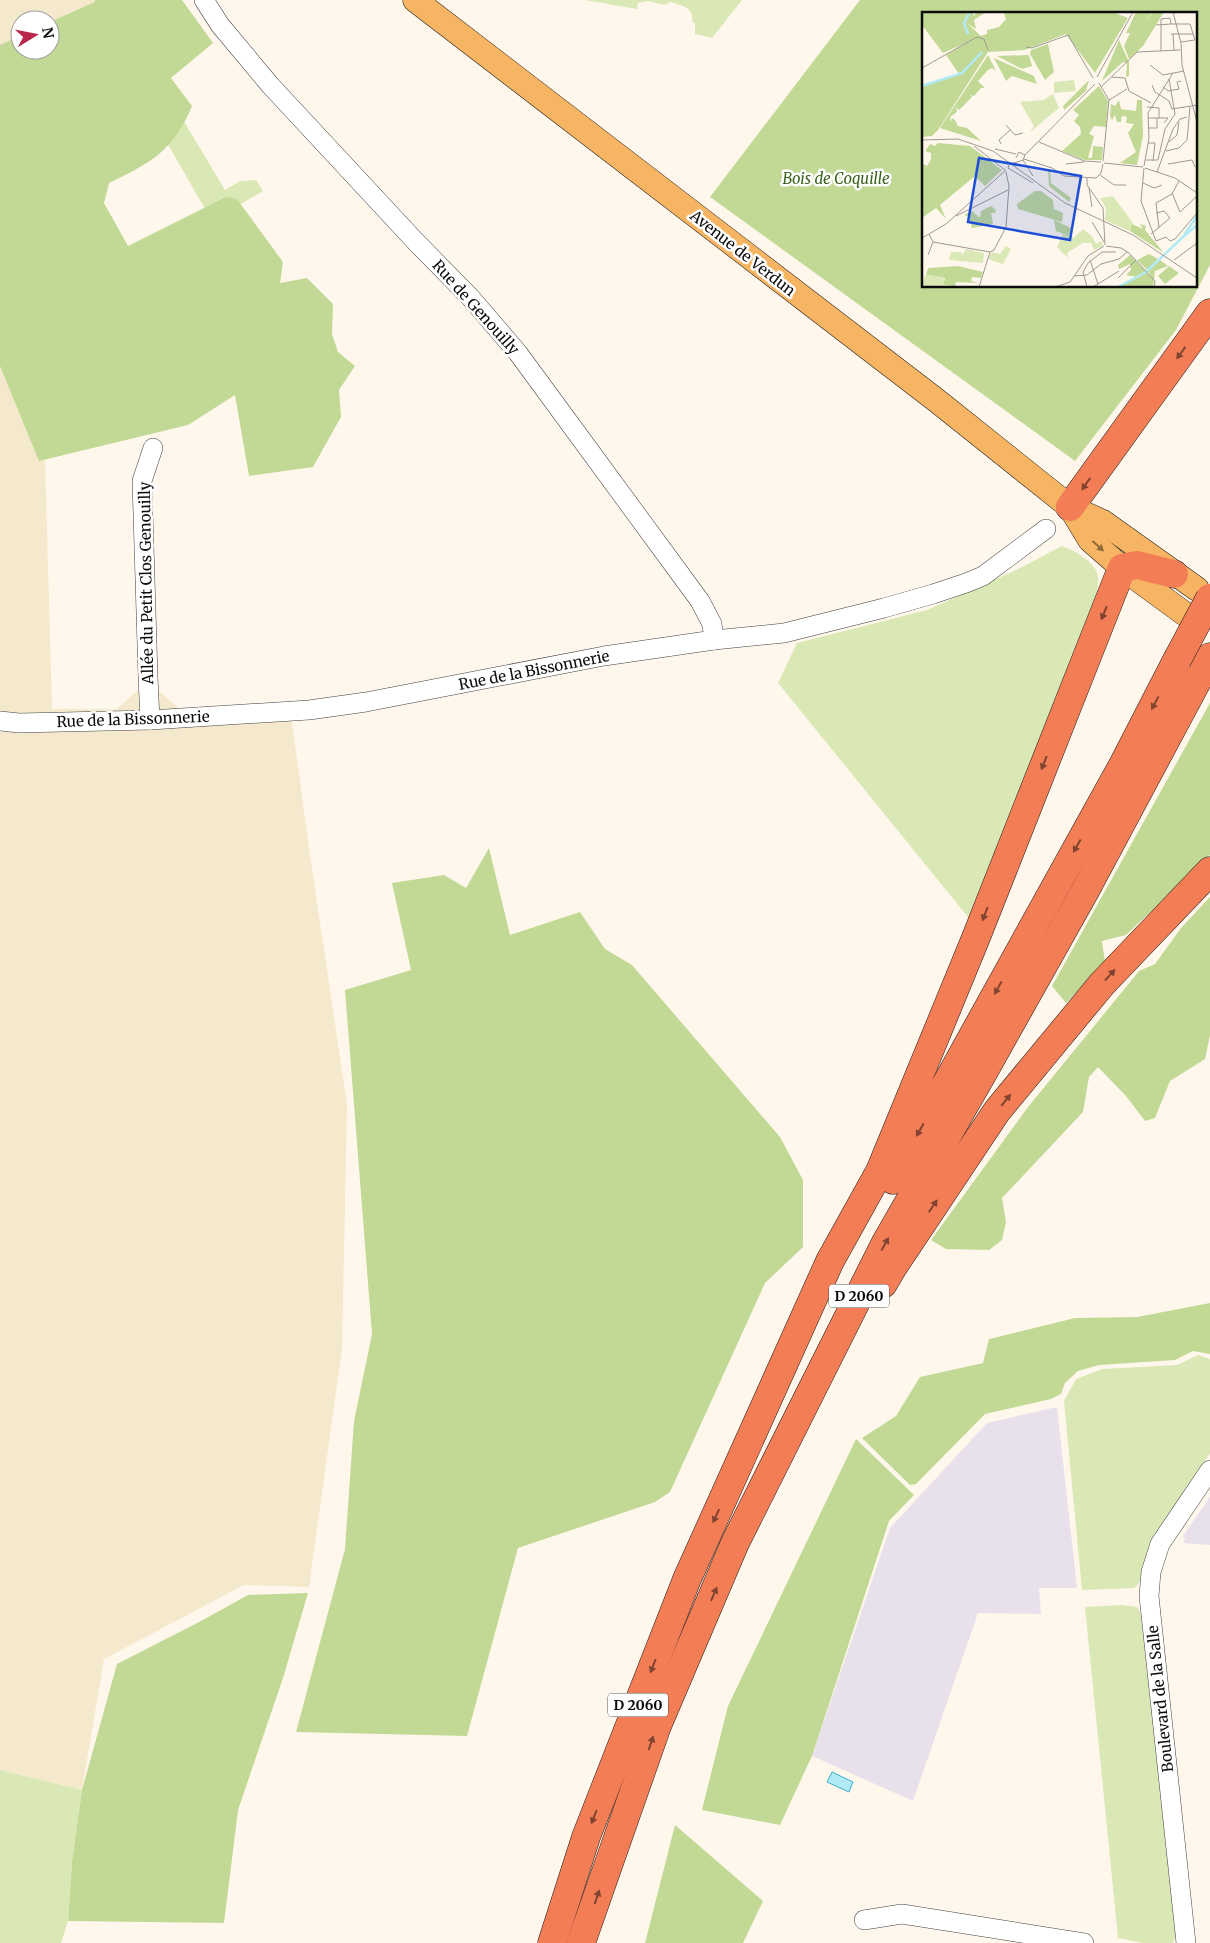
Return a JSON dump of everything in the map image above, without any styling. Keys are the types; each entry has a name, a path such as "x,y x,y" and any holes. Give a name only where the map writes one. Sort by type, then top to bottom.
{"highway":[{"path":"1070,507 1210,313"},
{"path":"736,1472 830,1261 880,1171 975,940 1122,568 1136,565 1174,574"},
{"name":"D 2060","path":"552,1943 586,1837 658,1652 687,1579 736,1472 820,1311 1124,763 1177,660 1204,594"},
{"name":"D 2060","path":"581,1943 657,1726 735,1543 885,1244 1076,908 1204,667"},
{"path":"794,1424 852,1340 893,1266 997,1111 1102,984 1210,871"}],"main road":[{"name":"Avenue de Verdun","path":"415,0 936,400 1070,507 1103,522 1204,594"},
{"name":"Avenue de Verdun","path":"1070,507 1090,540 1122,568 1185,614"}],"street":[{"name":"Rue de Genouilly","path":"204,0 220,25 270,85 416,242 470,297 518,353 700,601 712,624 714,640"},
{"name":"Allée du Petit Clos Genouilly","path":"150,720 142,481 153,448"},
{"name":"Rue de la Bissonnerie","path":"0,721 19,723 150,720 309,710 366,702 604,656 714,640 784,633 933,594 983,576 1046,529"},
{"name":"Boulevard de la Salle","path":"1186,1943 1149,1596 1152,1572 1160,1544 1210,1470"},
{"path":"864,1920 902,1914 1084,1943"}],"shaded area":[{"path":"0,0 123,0 60,36 60,10 10,10 10,60 0,70"},
{"path":"0,353 40,461 45,460 52,709 117,709 138,690 159,691 180,709 291,716 347,1105 342,1348 309,1587 244,1585 104,1659 82,1790 0,1770"},
{"path":"1057,1407 1077,1588 1039,1588 1041,1614 978,1613 913,1801 812,1756 890,1528 987,1423"},
{"path":"1210,1497 1210,1545 1183,1543 1185,1539 1183,1536"}],"green space":[{"path":"95,0 182,0 213,43 171,78 192,106 177,134 149,162 109,183 104,203 128,246 226,197 237,199 283,262 280,283 307,278 333,304 332,334 338,352 355,366 339,390 341,417 313,467 249,476 235,395 188,425 39,461 0,366 0,45 10,40 10,60 60,60 60,18 95,2"},
{"path":"585,0 742,0 712,38 695,34 695,23 692,22 692,13 679,4 670,2 665,5 648,1 638,3 637,9"},
{"name":"Bois de Coquille","path":"860,0 1210,0 1210,265 1198,288 1198,12 922,12 922,288 1198,288 1176,330 1075,461 710,197"},
{"path":"173,103 225,190 240,181 256,180 263,191 212,221 151,115"},
{"path":"1062,546 1079,554 1094,567 1098,580 1096,595 972,922 778,683 797,643 927,610 1014,571"},
{"path":"1210,703 1210,855 1126,935 1102,941 1105,962 1066,1003 1052,986"},
{"path":"489,848 510,935 580,912 605,949 632,965 780,1137 803,1180 803,1247 765,1283 670,1492 655,1502 518,1548 467,1736 296,1732 345,1549 354,1421 372,1334 345,990 411,970 392,883 444,875 466,888"},
{"path":"1210,897 1210,1035 1205,1059 1170,1081 1155,1118 1145,1121 1126,1096 1098,1067 1089,1077 1083,1112 1002,1198 1006,1222 1002,1240 989,1250 946,1249 931,1240 1028,1107 1139,971 1155,964 1181,928"},
{"path":"1210,1303 1210,1354 1193,1351 1175,1360 1099,1365 1078,1371 1065,1383 1061,1394 1051,1399 985,1414 916,1484 910,1485 862,1438 896,1416 920,1377 983,1363 989,1339 1075,1318 1137,1317"},
{"path":"1198,1355 1210,1359 1210,1453 1158,1533 1139,1583 1134,1588 1082,1590 1064,1401 1076,1379 1102,1369 1177,1365"},
{"path":"856,1439 914,1495 889,1521 812,1756 780,1825 702,1810 728,1706"},
{"path":"308,1593 283,1678 238,1810 224,1923 68,1921 72,1861 82,1790 117,1664 248,1595"},
{"path":"1122,1605 1137,1607 1141,1614 1176,1935 1173,1943 1143,1943 1118,1938 1085,1607"},
{"path":"0,1770 82,1790 72,1861 68,1921 61,1943 0,1943"},
{"path":"675,1825 763,1901 743,1943 645,1943"}],"water":[{"path":"832,1772 853,1782 849,1792 827,1782"}]}
